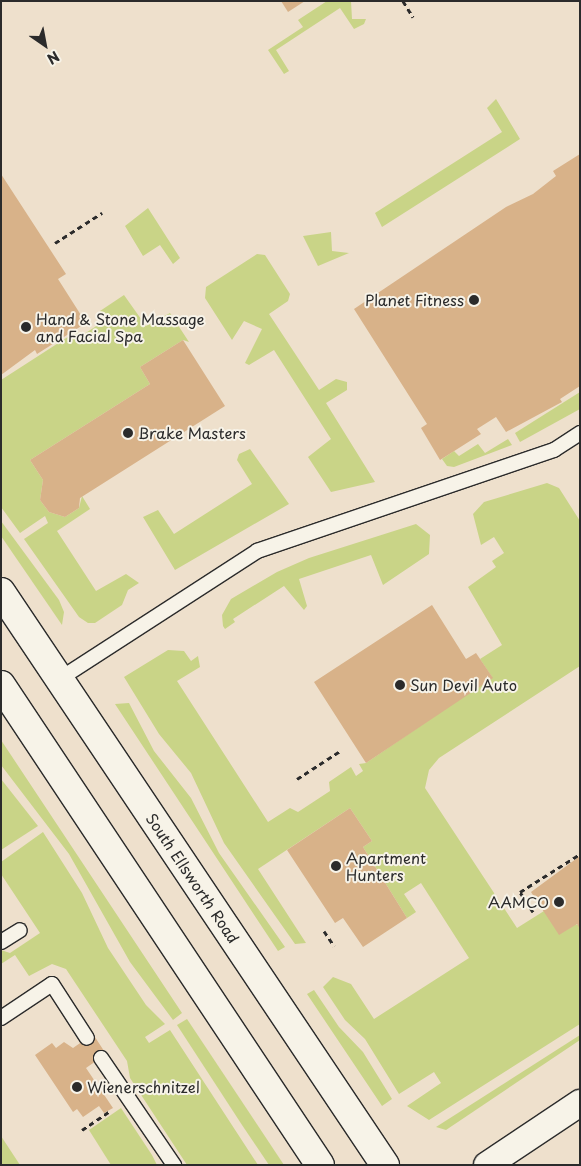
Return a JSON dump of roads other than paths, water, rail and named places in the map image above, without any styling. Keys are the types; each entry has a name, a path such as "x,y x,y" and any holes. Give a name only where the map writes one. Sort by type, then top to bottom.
{"street":[{"name":"South Ellsworth Road","path":"1,592 61,678 385,1165"},
{"path":"1,685 320,1165"},
{"path":"487,1165 580,1103"}],"lane":[{"path":"61,678 257,551 554,450 580,433"},
{"path":"1,942 20,930"},
{"path":"1,1018 52,984 87,1038"},
{"path":"100,1058 174,1165"}],"place":[{"name":"Planet Fitness","path":"474,300"},
{"name":"Hand & Stone Massage and Facial Spa","path":"26,327"},
{"name":"Brake Masters","path":"128,433"},
{"name":"Sun Devil Auto","path":"400,685"},
{"name":"Apartment Hunters","path":"336,866"},
{"name":"AAMCO","path":"559,902"},
{"name":"Wienerschnitzel","path":"77,1087"}]}
